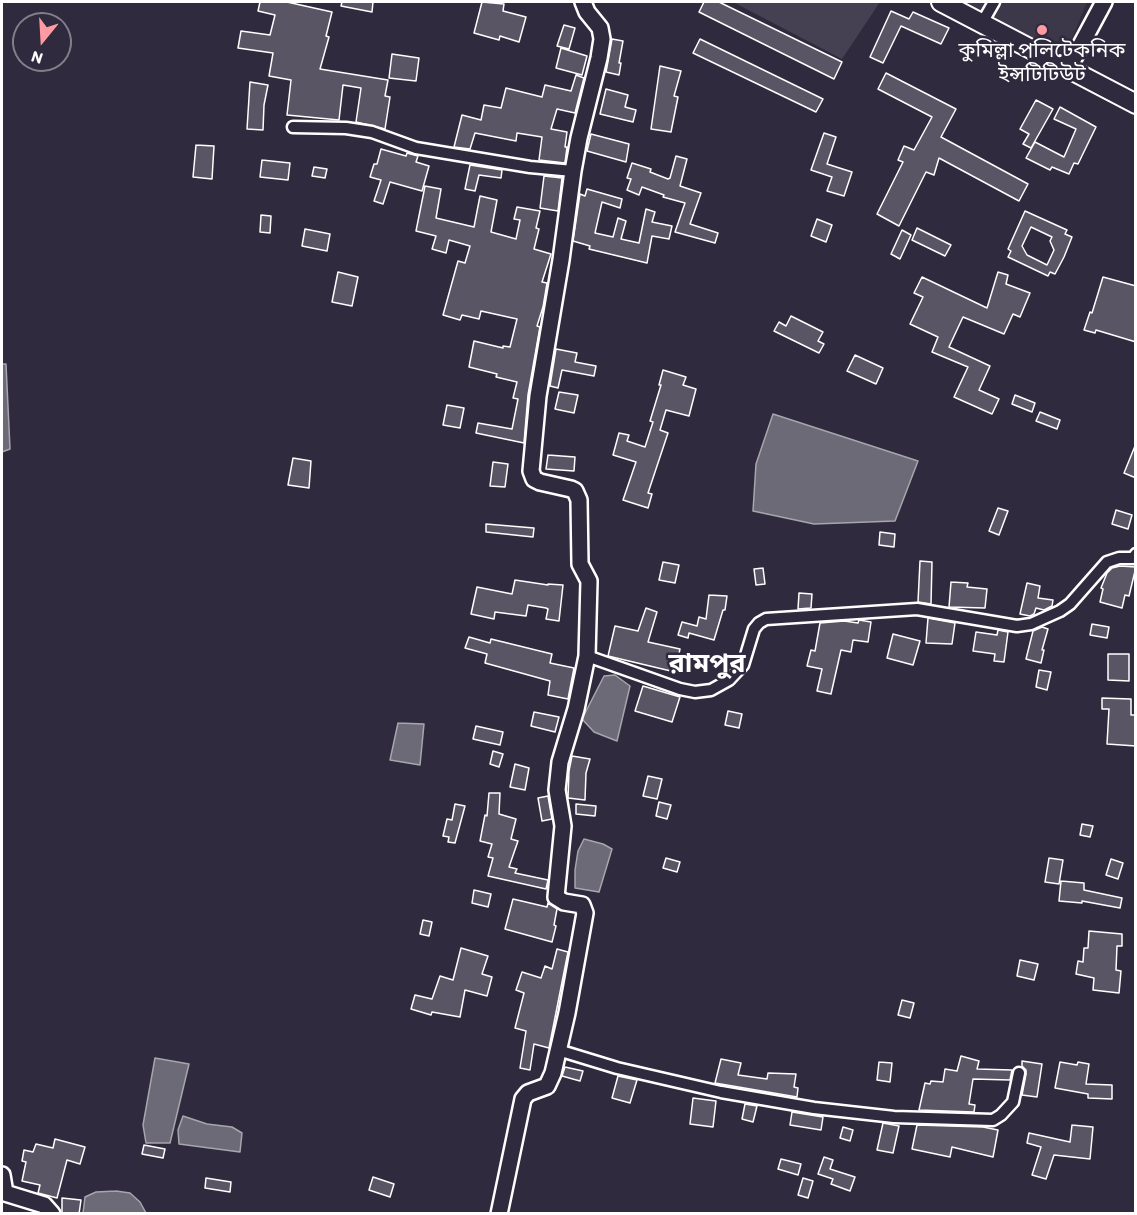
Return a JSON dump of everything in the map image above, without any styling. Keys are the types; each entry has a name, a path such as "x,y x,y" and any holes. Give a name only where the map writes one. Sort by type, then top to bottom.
{"main road":[{"path":"499,1214 523,1099 528,1093 547,1086 554,1073 585,909 582,905 564,903 556,897 563,826 557,790 560,762 576,709 587,656 589,581 580,564 579,500 575,491 540,482 534,479 531,471 538,396 561,260 573,171 602,39 600,28 587,12 583,2"},
{"path":"941,2 1136,104"},
{"path":"1068,69 1104,2"},
{"path":"2,1175 5,1193 44,1204 52,1214"}],"street":[{"path":"982,23 994,2"},
{"path":"293,127 346,128 372,132 416,148 530,167 573,171"},
{"path":"587,656 680,689 695,692 711,690 729,680 743,665 754,629 759,622 766,619 917,609 1017,626 1031,624 1070,604 1107,562 1119,558 1133,558 1136,554"},
{"path":"558,1050 617,1068 721,1092 814,1108 894,1117 993,1120 1013,1102 1019,1072"}],"shaded area":[{"path":"733,2 880,2 842,59"},
{"name":"কুমিল্লা পলিটেকনিক ইন্সটিটিউট","path":"953,2 1087,2 1064,58"},
{"path":"2,364 6,364 10,449 2,452"},
{"path":"773,414 918,461 895,521 814,524 753,511 756,464"},
{"path":"615,675 630,686 617,741 594,732 582,719 604,676"},
{"path":"398,723 424,724 420,765 390,760"},
{"path":"584,839 612,849 599,892 575,888 578,851"},
{"path":"155,1058 189,1064 170,1143 146,1143 143,1125"},
{"path":"183,1116 207,1124 232,1127 242,1133 240,1152 179,1144 178,1130"},
{"path":"96,1192 130,1193 140,1202 146,1213 83,1213 85,1197"}],"building":[{"path":"260,2 287,2 332,12 326,36 329,37 320,69 388,80 385,96 390,97 385,129 356,122 361,88 343,85 339,120 287,115 291,80 269,76 273,53 238,48 241,31 270,35 275,15 258,11"},
{"path":"342,2 373,2 372,12 341,6"},
{"path":"482,2 504,4 503,11 526,17 519,42 500,36 499,40 474,33"},
{"path":"704,2 719,2 842,62 834,79 699,12"},
{"path":"891,11 909,19 913,12 949,28 941,44 901,26 883,63 870,57"},
{"path":"564,25 575,28 569,49 557,46"},
{"path":"612,39 623,41 619,75 606,72"},
{"path":"700,39 823,99 816,112 693,53"},
{"path":"561,48 587,56 582,75 556,68"},
{"path":"392,54 419,58 416,81 389,78"},
{"path":"660,66 681,71 674,96 678,97 671,132 651,129"},
{"path":"886,73 956,109 941,137 1028,184 1019,201 939,158 934,175 926,172 899,226 877,214 903,162 898,160 904,146 914,150 932,117 878,89"},
{"path":"576,75 584,78 575,113 557,109 551,129 567,132 565,163 539,160 542,137 517,133 516,141 475,133 470,149 454,147 462,115 481,120 484,105 501,108 506,88 542,97 545,85 571,91"},
{"path":"250,82 268,85 263,130 247,129"},
{"path":"606,89 628,95 625,107 636,110 633,122 600,114"},
{"path":"1036,100 1053,109 1031,148 1023,144 1029,134 1020,129"},
{"path":"1060,107 1096,127 1078,164 1074,163 1069,174 1052,167 1050,170 1026,158 1035,142 1064,157 1076,129 1054,119"},
{"path":"824,133 836,137 827,164 852,172 844,196 827,191 832,177 811,170"},
{"path":"591,134 629,144 626,162 587,151"},
{"path":"196,145 214,146 212,179 193,177"},
{"path":"381,149 406,156 407,153 418,156 416,162 429,166 422,191 390,182 383,204 374,201 381,180 370,177"},
{"path":"676,156 687,159 680,186 701,193 690,224 718,233 715,243 675,232 685,203 663,197 664,195 642,187 639,195 627,190 631,179 627,178 632,163 651,169 650,172 668,179"},
{"path":"262,160 290,163 288,180 260,177"},
{"path":"470,165 502,170 501,178 479,175 475,191 465,189"},
{"path":"314,167 327,169 325,178 312,176"},
{"path":"544,176 562,178 558,211 540,208"},
{"path":"425,186 441,189 436,218 474,227 480,196 497,200 491,232 516,239 520,220 514,219 517,207 540,211 536,228 539,229 534,249 551,254 542,282 547,283 537,326 540,327 528,395 524,443 476,433 478,423 512,429 518,399 513,398 517,382 469,367 474,341 503,348 503,346 510,347 517,319 481,311 479,319 462,315 460,320 443,315 458,261 465,263 470,246 449,240 446,253 432,249 436,236 416,231"},
{"path":"587,189 622,199 620,208 602,202 595,233 613,237 618,218 626,221 621,239 639,243 646,209 655,212 652,222 672,226 669,239 652,236 647,263 589,249 590,246 573,241 580,194 585,196"},
{"path":"1025,211 1067,230 1065,234 1072,237 1055,274 1050,272 1048,276 1008,257 1011,251 1008,249","holes":["1031,227 1052,237 1050,241 1054,250 1047,265 1027,255 1022,246"]},
{"path":"261,215 271,216 270,233 260,232"},
{"path":"817,219 832,225 826,242 811,236"},
{"path":"917,228 951,245 945,256 912,240"},
{"path":"305,229 330,234 327,251 302,246"},
{"path":"902,230 911,235 900,259 891,254"},
{"path":"338,272 358,277 352,306 332,302"},
{"path":"998,272 1008,275 1006,284 1030,293 1020,317 1013,314 1004,334 963,317 949,347 990,366 979,390 999,399 992,414 954,397 968,367 932,352 938,337 910,324 923,297 914,293 922,277 987,308"},
{"path":"1103,277 1136,286 1136,342 1096,330 1095,333 1084,330"},
{"path":"791,316 823,332 818,341 824,344 819,353 774,331 779,322 786,326"},
{"path":"556,349 577,353 575,362 596,366 594,376 562,370 558,388 550,386"},
{"path":"855,355 883,368 876,384 847,371"},
{"path":"663,370 686,377 683,385 696,389 689,416 666,410 660,430 668,433 648,493 652,494 648,508 623,500 636,462 613,455 619,433 629,435 627,441 645,447 653,422 650,421"},
{"path":"559,392 578,395 574,413 555,409"},
{"path":"1015,395 1035,403 1032,412 1012,404"},
{"path":"447,405 464,408 460,428 443,425"},
{"path":"1040,412 1060,420 1057,429 1036,421"},
{"path":"1136,446 1136,478 1124,473"},
{"path":"548,455 575,457 574,471 546,469"},
{"path":"293,458 311,461 309,488 288,485"},
{"path":"493,462 508,464 505,487 490,486"},
{"path":"998,508 1008,511 999,535 989,531"},
{"path":"1116,510 1132,515 1128,529 1112,524"},
{"path":"486,524 534,528 533,537 486,532"},
{"path":"880,532 895,534 894,547 879,545"},
{"path":"920,561 932,562 931,604 918,602"},
{"path":"663,562 679,565 675,583 659,580"},
{"path":"1136,567 1129,596 1125,595 1122,608 1100,602 1103,589 1101,588 1107,573 1112,568"},
{"path":"763,568 765,584 756,585 754,569"},
{"path":"515,580 563,585 559,621 546,619 548,609 528,605 526,616 495,612 494,619 471,614 477,587 512,594"},
{"path":"951,582 968,583 967,587 987,589 985,608 949,607"},
{"path":"1027,583 1040,586 1038,598 1053,600 1052,606 1044,610 1036,608 1034,614 1030,616 1020,614"},
{"path":"799,593 812,594 811,608 798,609"},
{"path":"709,595 727,596 725,610 723,610 714,640 689,633 688,638 678,635 682,622 697,626 699,617 706,619"},
{"path":"646,608 657,612 648,642 680,649 675,672 608,656 615,626 638,631"},
{"path":"928,618 955,623 952,644 926,643"},
{"path":"859,620 871,622 868,642 853,640 851,652 841,650 831,694 817,691 822,669 807,666 811,650 815,651 820,623 844,621 858,623"},
{"path":"1092,624 1109,627 1107,638 1090,635"},
{"path":"1042,627 1048,629 1041,663 1026,659 1033,631"},
{"path":"998,630 1008,632 1004,662 994,661 995,654 973,651 976,632 997,635"},
{"path":"893,634 920,641 913,665 887,658"},
{"path":"469,637 490,643 491,639 552,654 550,663 574,668 568,699 548,695 550,681 485,663 487,654 465,648"},
{"path":"1108,654 1129,654 1129,681 1108,680"},
{"path":"1039,670 1051,672 1047,690 1036,687"},
{"path":"643,686 680,697 672,722 635,711"},
{"path":"1102,698 1131,699 1131,715 1136,715 1136,746 1107,744 1109,709 1102,709"},
{"path":"728,711 742,714 739,728 725,725"},
{"path":"534,712 559,717 555,732 531,726"},
{"path":"476,726 503,732 500,745 473,739"},
{"path":"493,751 503,754 499,767 490,764"},
{"path":"572,756 590,759 586,773 585,800 568,798"},
{"path":"515,764 529,768 525,790 510,787"},
{"path":"648,776 662,779 657,799 643,796"},
{"path":"489,793 500,793 499,814 516,819 511,839 518,841 509,867 517,869 515,873 548,880 546,889 488,876 493,858 488,857 492,844 480,841 485,815 487,816"},
{"path":"548,796 552,819 542,821 538,798"},
{"path":"659,802 671,805 667,819 656,816"},
{"path":"455,804 465,806 455,843 448,842 449,837 443,836 447,819 452,820"},
{"path":"576,804 596,806 595,816 576,814"},
{"path":"1082,824 1093,826 1090,837 1080,835"},
{"path":"666,858 680,862 677,872 663,868"},
{"path":"1049,858 1063,860 1059,884 1045,882"},
{"path":"1111,859 1123,863 1118,879 1106,875"},
{"path":"1061,881 1084,883 1084,890 1122,898 1120,908 1082,901 1082,903 1059,901"},
{"path":"474,890 491,894 488,907 472,903"},
{"path":"513,899 547,907 548,903 557,909 552,942 505,929"},
{"path":"423,920 432,922 429,936 420,934"},
{"path":"1089,931 1122,934 1122,946 1117,946 1116,970 1121,971 1119,993 1093,990 1094,978 1076,974 1078,961 1083,962 1084,948 1088,948"},
{"path":"461,948 488,956 482,974 492,977 487,996 465,990 460,1017 432,1012 431,1015 411,1009 415,995 432,999 440,976 453,980"},
{"path":"557,949 568,952 549,1048 534,1044 530,1070 520,1068 526,1031 515,1028 524,993 516,990 522,972 541,978 545,966 552,969"},
{"path":"1020,960 1038,964 1034,980 1017,976"},
{"path":"902,1000 914,1003 910,1018 898,1015"},
{"path":"961,1056 979,1061 977,1069 1012,1070 1010,1080 973,1079 969,1104 975,1105 974,1112 919,1110 925,1083 943,1082 945,1069 957,1071"},
{"path":"721,1059 741,1063 738,1075 767,1079 768,1073 796,1074 794,1087 798,1088 797,1097 715,1083"},
{"path":"1022,1061 1042,1064 1037,1097 1022,1095 1026,1070 1022,1066"},
{"path":"879,1062 892,1063 890,1082 877,1080"},
{"path":"1060,1062 1077,1065 1078,1062 1089,1064 1086,1084 1112,1085 1112,1099 1088,1098 1088,1094 1055,1088"},
{"path":"565,1067 583,1071 580,1081 562,1076"},
{"path":"618,1076 637,1080 630,1103 612,1098"},
{"path":"693,1098 716,1101 713,1127 690,1124"},
{"path":"745,1104 757,1106 753,1122 742,1119"},
{"path":"792,1112 823,1117 821,1130 790,1125"},
{"path":"883,1123 899,1126 893,1153 877,1150"},
{"path":"917,1125 983,1127 998,1130 993,1157 952,1147 950,1157 912,1149"},
{"path":"1072,1125 1093,1127 1090,1159 1054,1155 1046,1179 1032,1175 1041,1147 1027,1143 1029,1133 1070,1142"},
{"path":"843,1127 853,1130 850,1141 840,1138"},
{"path":"55,1139 85,1147 80,1164 67,1160 57,1198 38,1193 40,1185 22,1181 26,1162 22,1161 24,1150 33,1152 36,1144 53,1148"},
{"path":"144,1145 165,1149 163,1158 142,1154"},
{"path":"824,1157 833,1160 830,1169 855,1177 850,1191 831,1184 833,1179 818,1174"},
{"path":"781,1159 801,1164 798,1175 778,1169"},
{"path":"373,1177 394,1184 390,1197 369,1190"},
{"path":"206,1178 231,1182 230,1192 205,1188"},
{"path":"803,1178 813,1181 808,1198 798,1195"},
{"path":"62,1198 81,1200 79,1214 62,1214"}],"place":[{"name":"কুমিল্লা পলিটেকনিক ইন্সটিটিউট","path":"1042,30"}],"district":[{"name":"রামপুর","path":"707,665"}]}
